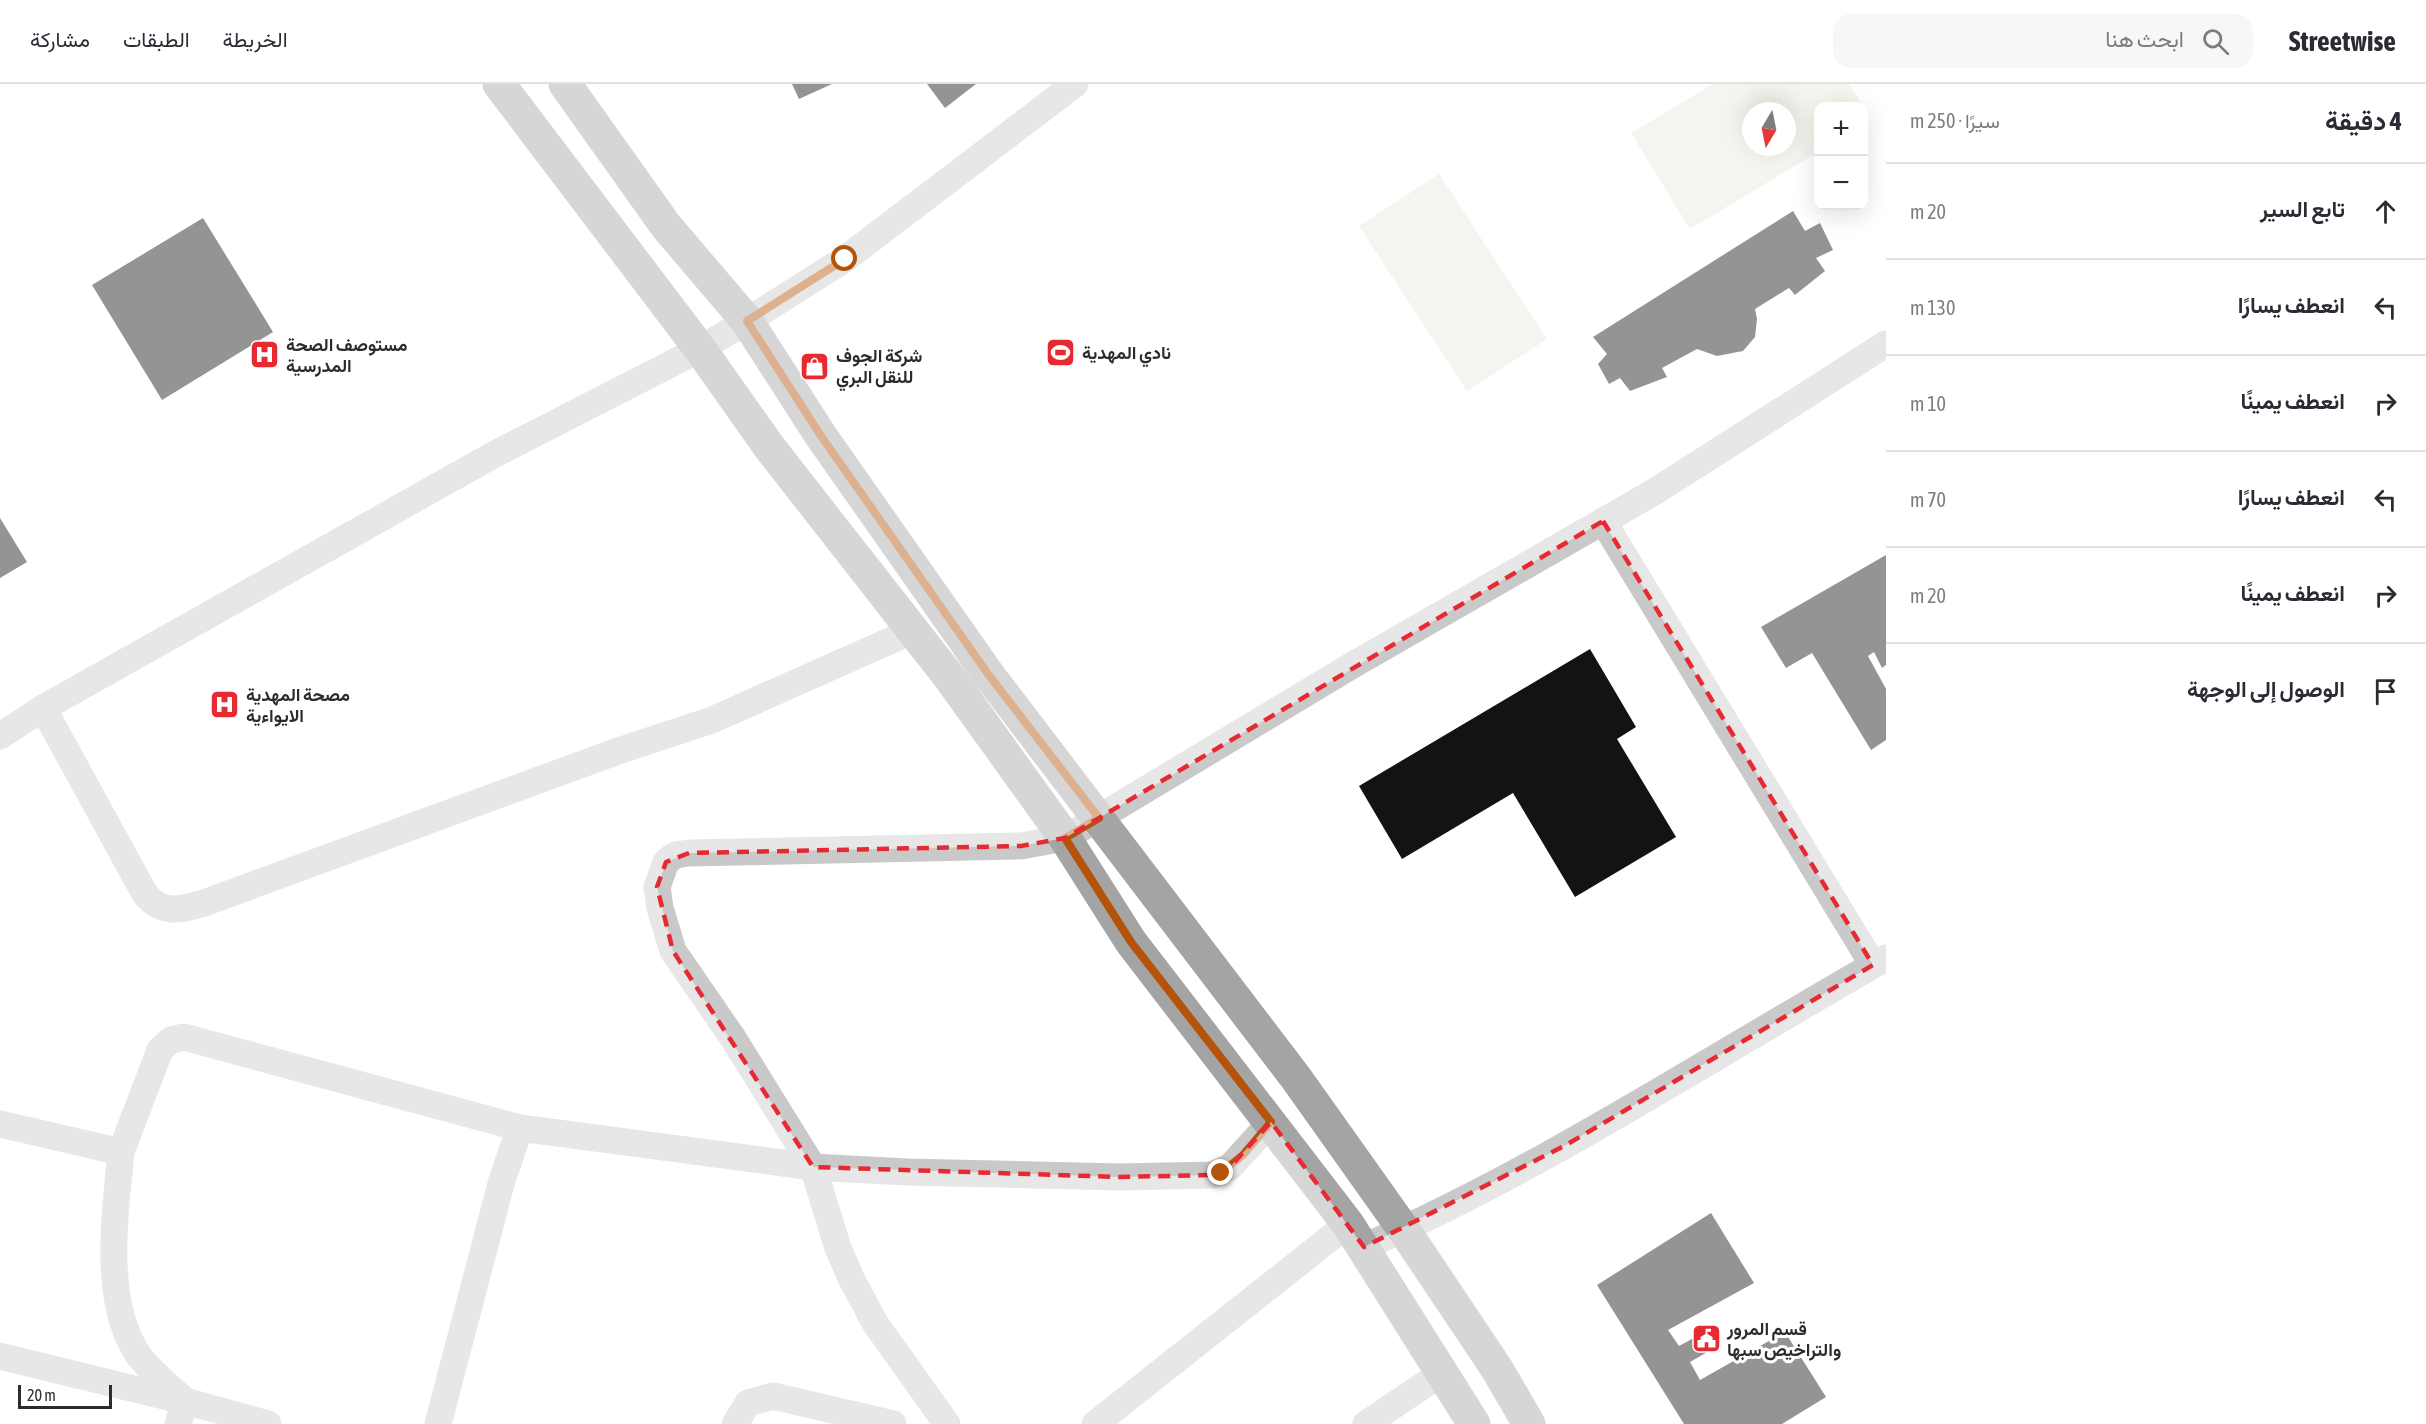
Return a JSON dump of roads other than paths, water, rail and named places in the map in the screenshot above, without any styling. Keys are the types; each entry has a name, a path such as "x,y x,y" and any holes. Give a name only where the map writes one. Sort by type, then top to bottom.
{"main road":[{"path":"499,84 700,349 770,448 950,678 1065,838 1131,942 1356,1235 1474,1424"},
{"path":"565,84 666,226 747,321 821,436 981,664 1296,1078 1404,1230 1497,1369 1530,1424"}],"street":[{"path":"0,736 43,708 495,454 700,349 747,321 845,259 1075,84"},
{"path":"947,1424 875,1323 852,1280 838,1248 813,1167 733,1038 673,951 660,909 657,887 666,862 675,855 689,853 1021,846 1065,838 1351,666 1654,492 1886,344"},
{"path":"1095,1424 1356,1235 1404,1230 1566,1145 1880,962 1603,521"},
{"path":"43,708 145,894 161,908 177,909 204,903 618,751 712,720 912,631"},
{"path":"182,1413 140,1358 127,1337 118,1311 116,1198 121,1152 160,1050 171,1040 184,1037 520,1128 813,1167 907,1172 1120,1177 1212,1175 1230,1167 1271,1122"},
{"path":"0,1124 121,1152"},
{"path":"438,1424 502,1180 520,1128"},
{"path":"0,1356 182,1413 268,1424"},
{"path":"1366,1424 1443,1373"},
{"path":"735,1424 748,1403 773,1396 894,1424"}],"place":[{"name":"نادي المهدية","path":"1061,353"},
{"name":"مستوصف الصحة المدرسية","path":"265,355"},
{"name":"شركة الجوف للنقل البري","path":"815,366"},
{"name":"مصحة المهدية الايواءية","path":"225,705"},
{"name":"قسم المرور والتراخيص سبها","path":"1706,1339"}]}
